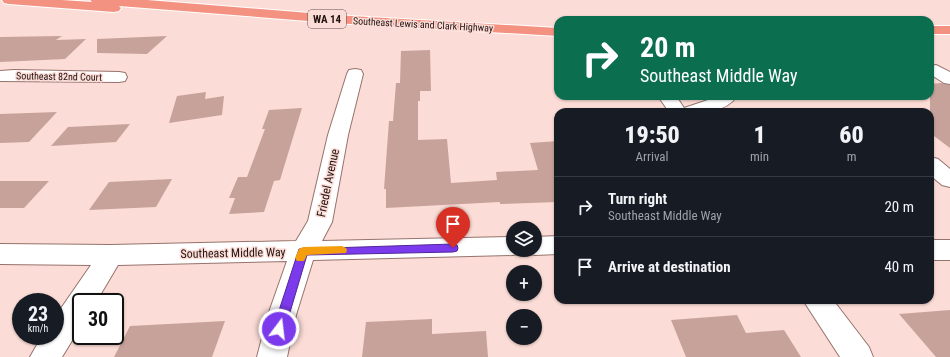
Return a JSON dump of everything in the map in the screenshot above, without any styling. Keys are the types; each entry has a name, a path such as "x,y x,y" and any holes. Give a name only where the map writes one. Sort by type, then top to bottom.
{"highway":[{"path":"9,0 118,9 200,9"},
{"name":"Southeast Lewis and Clark Highway","path":"97,0 357,21 554,32"},
{"name":"Southeast Lewis and Clark Highway","path":"223,0 346,9 554,20"},
{"path":"934,30 950,30"},
{"path":"934,41 950,42"}],"street":[{"path":"936,70 950,80"},
{"name":"Friedel Avenue","path":"272,357 282,315 303,251 320,222 338,135 355,74"},
{"name":"Southeast 82nd Court","path":"0,76 119,77"},
{"path":"702,108 721,100"},
{"path":"934,167 950,180"},
{"path":"542,246 554,245"},
{"name":"Southeast Middle Way","path":"0,254 111,255 506,246"},
{"path":"934,250 950,250"},
{"path":"45,357 111,255"},
{"path":"820,304 858,357"}],"building":[{"path":"62,36 56,40 86,39 65,59 0,62 0,37"},
{"path":"167,36 147,54 97,53 97,39"},
{"path":"430,50 431,91 420,91 420,101 418,101 418,140 447,139 451,183 497,180 496,172 538,170 530,143 554,141 554,202 500,204 500,202 386,208 386,189 384,189 389,121 393,121 396,83 400,83 401,51"},
{"path":"941,83 950,85 950,148 934,136 934,108 930,108 930,100 934,100 934,84"},
{"path":"206,92 205,99 224,96 222,115 169,123 177,96"},
{"path":"302,108 280,180 274,181 264,212 229,214 235,198 229,198 238,177 247,177 265,129 262,129 269,110"},
{"path":"57,112 29,142 0,143 0,114"},
{"path":"130,124 116,142 51,146 68,127"},
{"path":"172,179 156,207 89,210 109,182"},
{"path":"0,181 49,181 24,208 0,208"},
{"path":"950,310 950,357 936,357 899,314"},
{"path":"737,315 746,333 784,330 801,357 686,357 671,320"},
{"path":"432,319 432,334 486,331 488,357 362,357 366,322"},
{"path":"225,321 212,357 114,357 120,345 124,345 124,338 130,326"}],"slow traffic":[{"path":"301,258 303,251 342,250"}],"route":[{"path":"279,329 282,315 303,251 453,248"}]}
